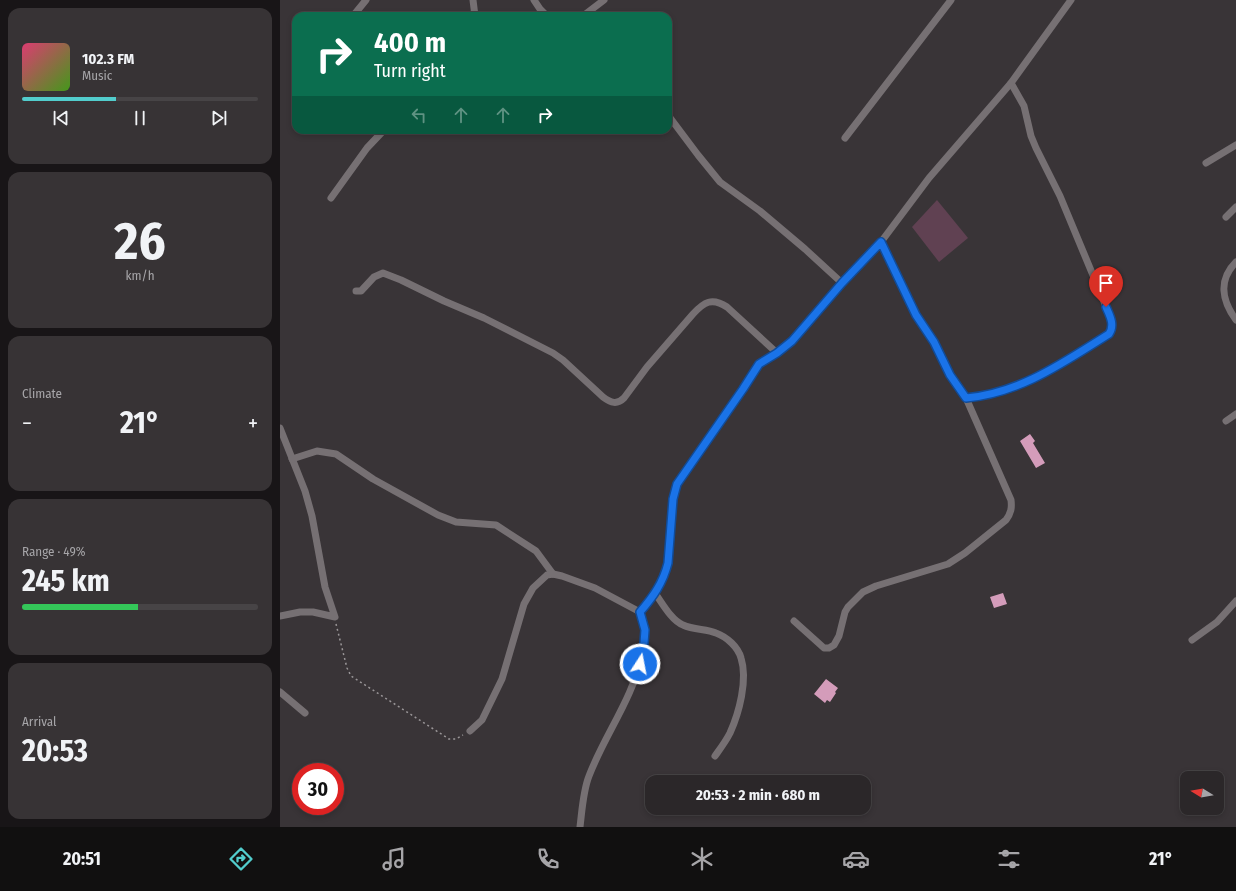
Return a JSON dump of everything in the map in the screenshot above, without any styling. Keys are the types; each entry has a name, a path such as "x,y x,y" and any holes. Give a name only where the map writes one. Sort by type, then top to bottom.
{"street":[{"path":"356,12 366,0"},
{"path":"473,0 474,12"},
{"path":"534,0 542,12"},
{"path":"588,12 604,0"},
{"path":"845,138 951,0"},
{"path":"640,612 656,593 666,572 673,499 677,484 743,389 756,367 762,361 777,353 792,341 842,283 881,242 929,178 1011,83 1071,0"},
{"path":"966,398 988,396 1010,390 1031,380 1054,368 1109,334 1112,327 1112,321 1060,196 1036,148 1024,106 1011,83"},
{"path":"672,120 720,182 760,211 842,283"},
{"path":"331,198 367,148 380,134"},
{"path":"1206,163 1236,145"},
{"path":"1226,217 1236,207"},
{"path":"794,621 824,648 829,648 834,645 839,636 845,612 848,607 863,592 876,586 948,564 965,553 1006,520 1012,508 1007,489 966,398 950,375 934,342 916,315 881,242"},
{"path":"1236,262 1229,269 1224,279 1224,292 1230,311 1236,320"},
{"path":"356,291 361,291 374,277 383,273 401,280 484,318 553,353 563,360 603,397 615,403 620,402 624,398 647,367 700,306 707,302 717,302 727,306 777,353"},
{"path":"1226,421 1236,414"},
{"path":"280,428 307,497 325,587 335,617"},
{"path":"292,458 317,451 336,454 373,479 438,515 456,522 496,525 536,551 552,574"},
{"path":"470,731 482,720 502,679 524,604 533,588 548,575 552,574 562,576 595,588 640,612 645,630 640,664 629,697 604,742 589,775 585,786 580,827"},
{"path":"656,593 664,607 678,622 683,625 717,633 731,642 741,658 743,675 740,703 730,733 715,756"},
{"path":"1192,640 1217,622 1236,601"},
{"path":"280,616 300,612 313,612 335,617"},
{"path":"280,692 305,713"}],"path":[{"path":"335,617 347,668 351,676 449,739 456,740 470,731"}],"shaded area":[{"path":"937,200 968,238 939,262 912,227"}],"building":[{"path":"1030,434 1035,441 1033,443 1045,463 1036,468 1020,441"},
{"path":"1003,593 1007,604 994,608 990,597"},
{"path":"826,679 838,688 830,702 827,700 825,703 814,694"}],"route":[{"path":"640,664 645,630 640,612 656,593 666,572 673,499 677,484 743,389 756,367 762,361 777,353 792,341 842,283 881,242 916,315 934,342 950,375 966,398 988,396 1010,390 1054,368 1109,334 1112,327 1112,321 1106,307"}]}
